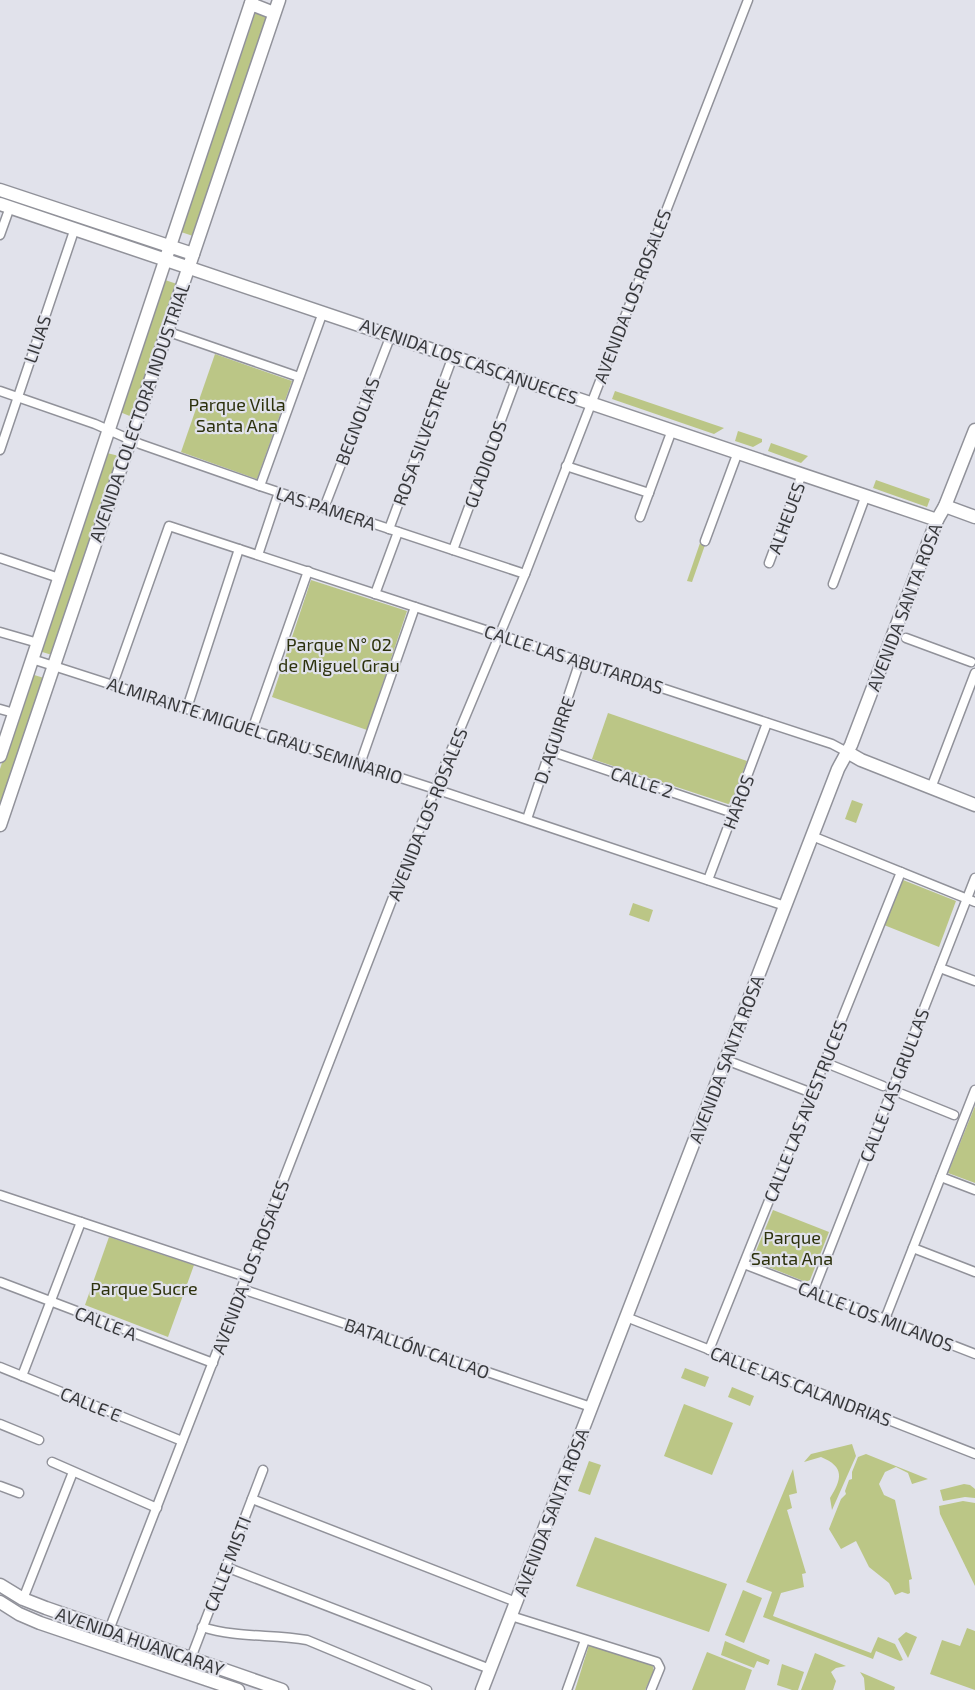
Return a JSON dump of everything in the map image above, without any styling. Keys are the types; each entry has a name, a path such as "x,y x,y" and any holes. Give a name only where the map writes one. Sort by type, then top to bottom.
{"street":[{"name":"AVENIDA COLECTORA INDUSTRIAL","path":"0,825 279,0"},
{"name":"AVENIDA LOS ROSALES","path":"109,1630 435,789 525,574 748,0"},
{"name":"AVENIDA COLECTORA INDUSTRIAL","path":"0,756 251,2"},
{"path":"251,2 274,13"},
{"path":"0,190 193,254"},
{"path":"0,235 5,205"},
{"name":"AVENIDA LOS CASCANUECES","path":"5,205 937,520"},
{"name":"LILIAS","path":"0,450 75,228"},
{"path":"260,486 323,312"},
{"path":"166,331 299,377"},
{"name":"BEGNOLIAS","path":"324,508 391,335"},
{"name":"ROSA SILVESTRE","path":"389,529 453,356"},
{"name":"GLADIOLOS","path":"453,550 518,377"},
{"name":"LAS PAMERA","path":"0,391 260,486 525,574"},
{"path":"640,517 672,430"},
{"name":"AVENIDA SANTA ROSA","path":"482,1690 840,763 847,752 937,520 945,506 975,430"},
{"path":"705,541 738,452"},
{"path":"566,466 649,493"},
{"name":"ALHEUES","path":"769,563 802,474"},
{"path":"258,555 279,492"},
{"path":"833,584 866,495"},
{"path":"945,506 975,517"},
{"name":"CALLE LAS ABUTARDAS","path":"113,684 168,526 832,744 861,760 975,805"},
{"name":"ROSA SILVESTRE","path":"375,594 398,532"},
{"path":"186,708 239,549"},
{"path":"0,558 59,578"},
{"path":"252,730 308,571"},
{"path":"360,764 415,607"},
{"path":"0,632 38,643"},
{"path":"906,638 971,662"},
{"name":"ALMIRANTE MIGUEL GRAU SEMINARIO","path":"32,659 360,764 785,906"},
{"name":"D. AGUIRRE","path":"527,819 580,661"},
{"path":"931,788 975,672"},
{"path":"0,709 14,713"},
{"name":"HAROS","path":"708,880 767,723"},
{"name":"CALLE 2","path":"550,751 734,813"},
{"path":"812,837 971,901"},
{"name":"CALLE LAS AVESTRUCES","path":"709,1350 901,872"},
{"name":"CALLE LAS GRULLAS","path":"813,1292 940,968 971,901 975,878"},
{"path":"940,968 975,981"},
{"path":"726,1060 812,1093"},
{"path":"831,1065 883,1086"},
{"path":"885,1319 975,1090"},
{"path":"902,1094 954,1115"},
{"path":"941,1177 975,1190"},
{"path":"0,1194 246,1277"},
{"path":"22,1376 81,1222"},
{"path":"913,1248 975,1272"},
{"name":"CALLE LOS MILANOS","path":"744,1264 975,1354"},
{"name":"CALLE A","path":"0,1282 213,1363"},
{"name":"BATALLÓN CALLAO","path":"242,1289 591,1407"},
{"name":"CALLE LAS CALANDRIAS","path":"626,1317 975,1454"},
{"name":"CALLE E","path":"0,1367 182,1441"},
{"path":"0,1424 39,1440"},
{"path":"52,1462 157,1508"},
{"name":"CALLE MISTI","path":"190,1658 263,1470"},
{"path":"23,1599 73,1472"},
{"path":"0,1486 19,1493"},
{"path":"252,1499 516,1602"},
{"path":"226,1567 490,1669"},
{"name":"AVENIDA HUANCARAY","path":"0,1585 23,1599 282,1690"},
{"name":"AVENIDA HUANCARAY","path":"0,1604 40,1623 213,1686 234,1689"},
{"path":"511,1616 657,1662 660,1668 651,1690"},
{"path":"202,1628 220,1633 307,1640 427,1690"},
{"path":"567,1690 585,1640"}],"green space":[{"path":"256,11 268,13 193,236 181,232"},
{"path":"165,280 177,284 132,417 120,412"},
{"name":"Parque Villa Santa Ana","path":"215,354 292,381 257,479 181,452"},
{"path":"615,391 724,428 714,434 612,399"},
{"path":"738,431 762,439 762,442 753,447 735,441"},
{"path":"771,443 808,456 801,463 768,451"},
{"path":"107,453 119,456 52,655 39,651"},
{"path":"876,480 930,499 927,507 873,488"},
{"path":"700,543 705,545 692,582 687,581"},
{"name":"Parque N° 02 de Miguel Grau","path":"311,580 407,611 367,730 272,697"},
{"path":"31,674 44,678 0,807 0,769"},
{"path":"608,713 747,761 731,803 728,804 592,759"},
{"path":"852,800 863,804 856,823 845,819"},
{"path":"903,880 956,901 939,947 884,925"},
{"path":"633,903 653,910 649,922 629,915"},
{"path":"975,1106 975,1183 948,1173"},
{"name":"Parque Santa Ana","path":"773,1210 829,1232 810,1280 806,1282 756,1262 753,1258"},
{"name":"Parque Sucre","path":"109,1237 194,1265 168,1337 85,1305"},
{"path":"685,1368 709,1377 705,1387 681,1378"},
{"path":"732,1387 754,1396 750,1406 728,1397"},
{"path":"684,1404 733,1423 712,1475 664,1456"},
{"path":"852,1444 856,1456 832,1510 830,1498 839,1479 838,1469 821,1457 804,1462 811,1454"},
{"path":"866,1454 928,1479 912,1484 908,1473 896,1467 885,1472 879,1484 884,1495 895,1500 912,1579 909,1580 910,1593 908,1594 902,1592 895,1595 889,1583 869,1567 856,1541 841,1549 829,1529 841,1499 846,1494 845,1491 849,1480 852,1479 852,1472 858,1457"},
{"path":"589,1461 601,1465 590,1495 578,1491"},
{"path":"793,1469 797,1493 789,1495 792,1508 787,1510 806,1573 802,1574 804,1587 781,1593 773,1616 871,1653 878,1637 895,1644 903,1660 900,1661 876,1651 873,1659 763,1617 772,1592 746,1582"},
{"path":"964,1484 975,1489 975,1498 965,1497 943,1501 940,1490"},
{"path":"963,1501 975,1503 975,1586 940,1514 939,1506"},
{"path":"595,1537 727,1584 709,1632 576,1586"},
{"path":"743,1590 762,1598 744,1643 725,1635"},
{"path":"967,1628 975,1631 975,1690 930,1674 942,1640 960,1646"},
{"path":"906,1632 917,1637 908,1658 898,1639"},
{"path":"725,1641 770,1660 768,1665 757,1661 754,1668 721,1655"},
{"path":"589,1645 652,1663 654,1671 645,1690 575,1690"},
{"path":"707,1652 752,1670 745,1690 692,1690"},
{"path":"815,1653 846,1666 836,1668 831,1672 836,1681 833,1690 801,1690"},
{"path":"782,1664 804,1672 798,1690 777,1685"},
{"path":"860,1672 895,1687 894,1690 865,1690 864,1678"}]}
